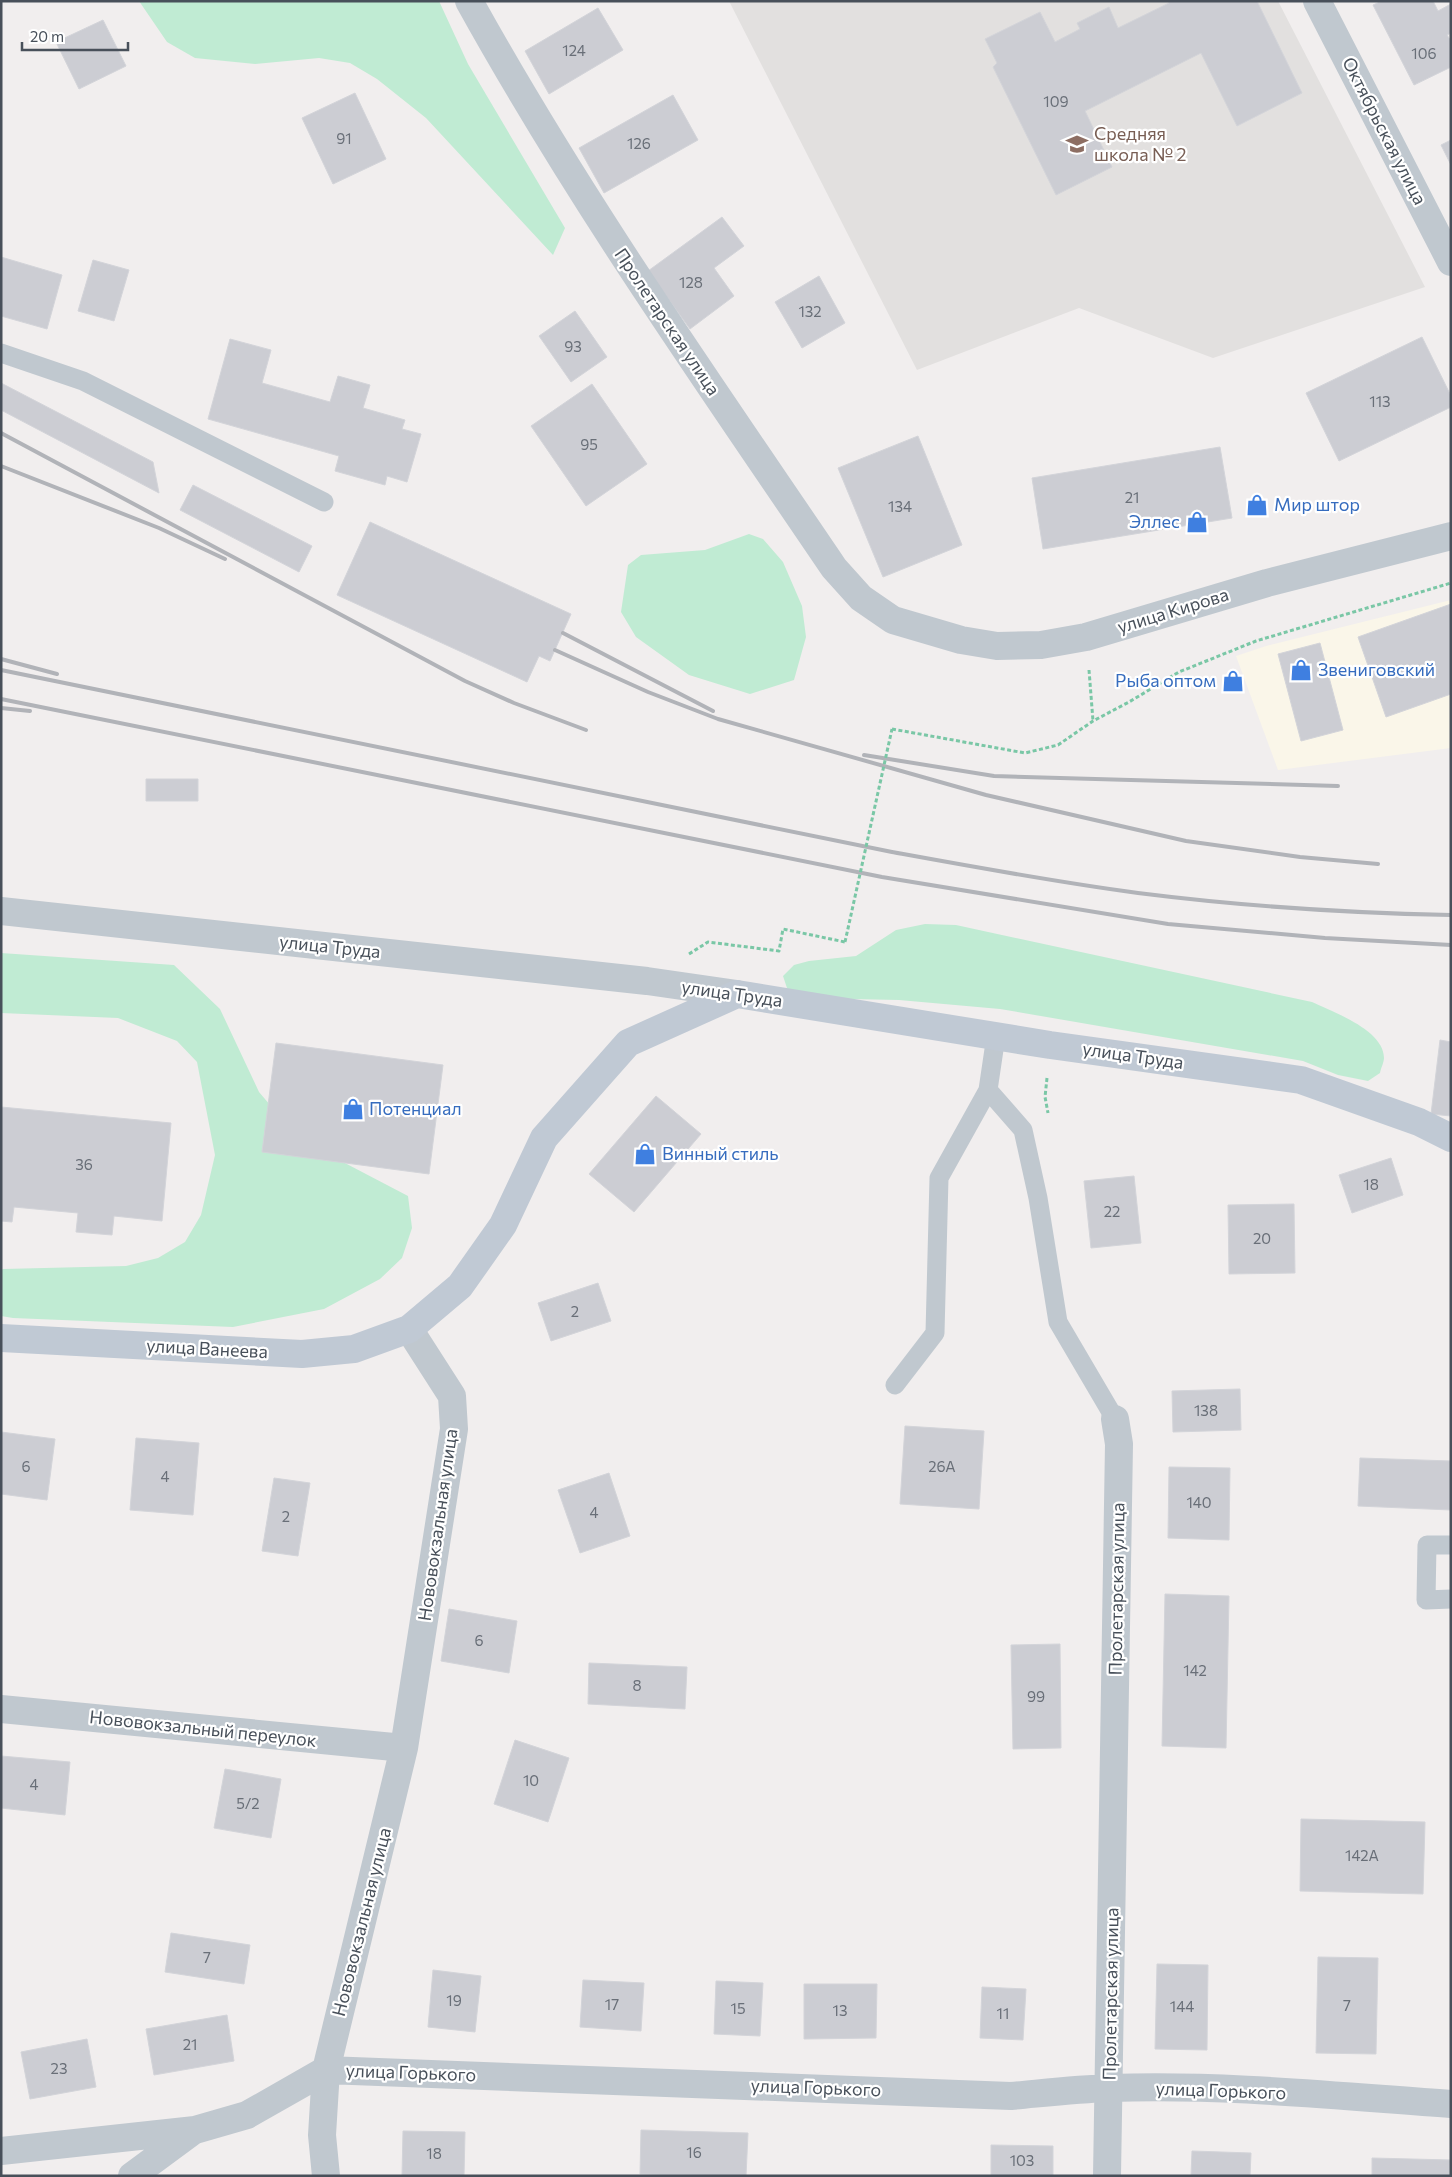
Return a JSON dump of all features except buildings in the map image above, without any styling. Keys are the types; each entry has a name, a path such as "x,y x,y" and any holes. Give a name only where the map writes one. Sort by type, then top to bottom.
{"street":[{"name":"Пролетарская улица","path":"469,1 551,142 602,224 834,568 861,598 894,620"},
{"name":"Октябрьская улица","path":"1317,1 1451,262"},
{"name":"улица Кирова","path":"894,620 961,640 997,646 1041,645 1086,636 1267,583 1451,536"},
{"name":"улица Труда","path":"1,911 638,980 996,1036 1301,1080 1420,1122 1451,1138"},
{"path":"410,1329 460,1286 503,1225 544,1138 628,1043 737,994"},
{"name":"улица Ванеева","path":"1,1338 302,1354 354,1350 410,1329"},
{"name":"Нововокзальная улица","path":"326,2176 322,2135 326,2070 404,1748 454,1429 452,1396 410,1329"},
{"name":"Пролетарская улица","path":"1107,2176 1119,1444 1115,1418"},
{"name":"Нововокзальный переулок","path":"1,1709 404,1748"},
{"name":"улица Горького","path":"1,2151 195,2130 247,2115 326,2070 1011,2096 1109,2088 1181,2088 1451,2104"},
{"name":"улица Горького","path":"132,2176 195,2130"}],"lane":[{"path":"1,353 83,381 324,502"},
{"path":"896,1385 935,1333 939,1178 988,1090 996,1036"},
{"name":"Пролетарская улица","path":"988,1090 1023,1130 1038,1198 1058,1322 1115,1418"},
{"path":"1451,1544 1427,1545 1426,1600 1451,1599"}],"path":[{"path":"708,942 779,951 783,929 845,942 892,729 1025,753 1058,745 1093,721 1179,672 1256,641 1451,583"},
{"path":"1086,636 1093,721"}],"shaded area":[{"name":"Средняя школа № 2","path":"729,1 1278,1 1425,287 1213,358 1079,308 917,370"},
{"path":"1451,600 1451,748 1278,770 1236,656 1266,646"}],"green space":[{"path":"139,1 439,1 468,64 565,228 553,255 426,118 377,79 350,63 319,58 255,64 195,58 167,42"},
{"path":"749,534 763,539 783,562 802,606 806,637 794,680 750,694 689,675 636,637 621,612 628,565 641,555 705,550"},
{"path":"925,924 956,925 1312,1002 1356,1023 1367,1031 1382,1048 1384,1061 1380,1073 1368,1081 1338,1075 1303,1061 1000,1009 899,1000 802,998 788,991 783,976 794,965 809,961 856,956 896,930"},
{"path":"1,953 174,965 220,1009 259,1092 299,1139 408,1196 412,1228 402,1258 380,1279 324,1309 233,1327 1,1316 1,1270 3,1269 126,1266 158,1258 185,1242 201,1215 215,1155 197,1062 177,1041 118,1018 1,1013"}],"railway":[{"path":"1,433 465,681 514,703 586,730"},
{"path":"1,466 159,528 225,559"},
{"path":"563,633 713,711"},
{"path":"555,650 648,692 718,719 986,795 1186,841 1300,857 1378,864"},
{"path":"1,659 57,674"},
{"path":"1,670 892,852 1015,874 1138,893 1216,902 1333,911 1451,915"},
{"path":"1,699 882,877 1168,924 1325,938 1451,945"},
{"path":"1,708 30,711"},
{"path":"864,755 994,776 1338,786"}],"place":[{"name":"Средняя школа № 2","path":"1077,144"},
{"name":"Мир штор","path":"1257,505"},
{"name":"Эллес","path":"1197,522"},
{"name":"Звениговский","path":"1301,670"},
{"name":"Рыба оптом","path":"1233,681"},
{"name":"Потенциал","path":"353,1109"},
{"name":"Винный стиль","path":"645,1154"}]}
